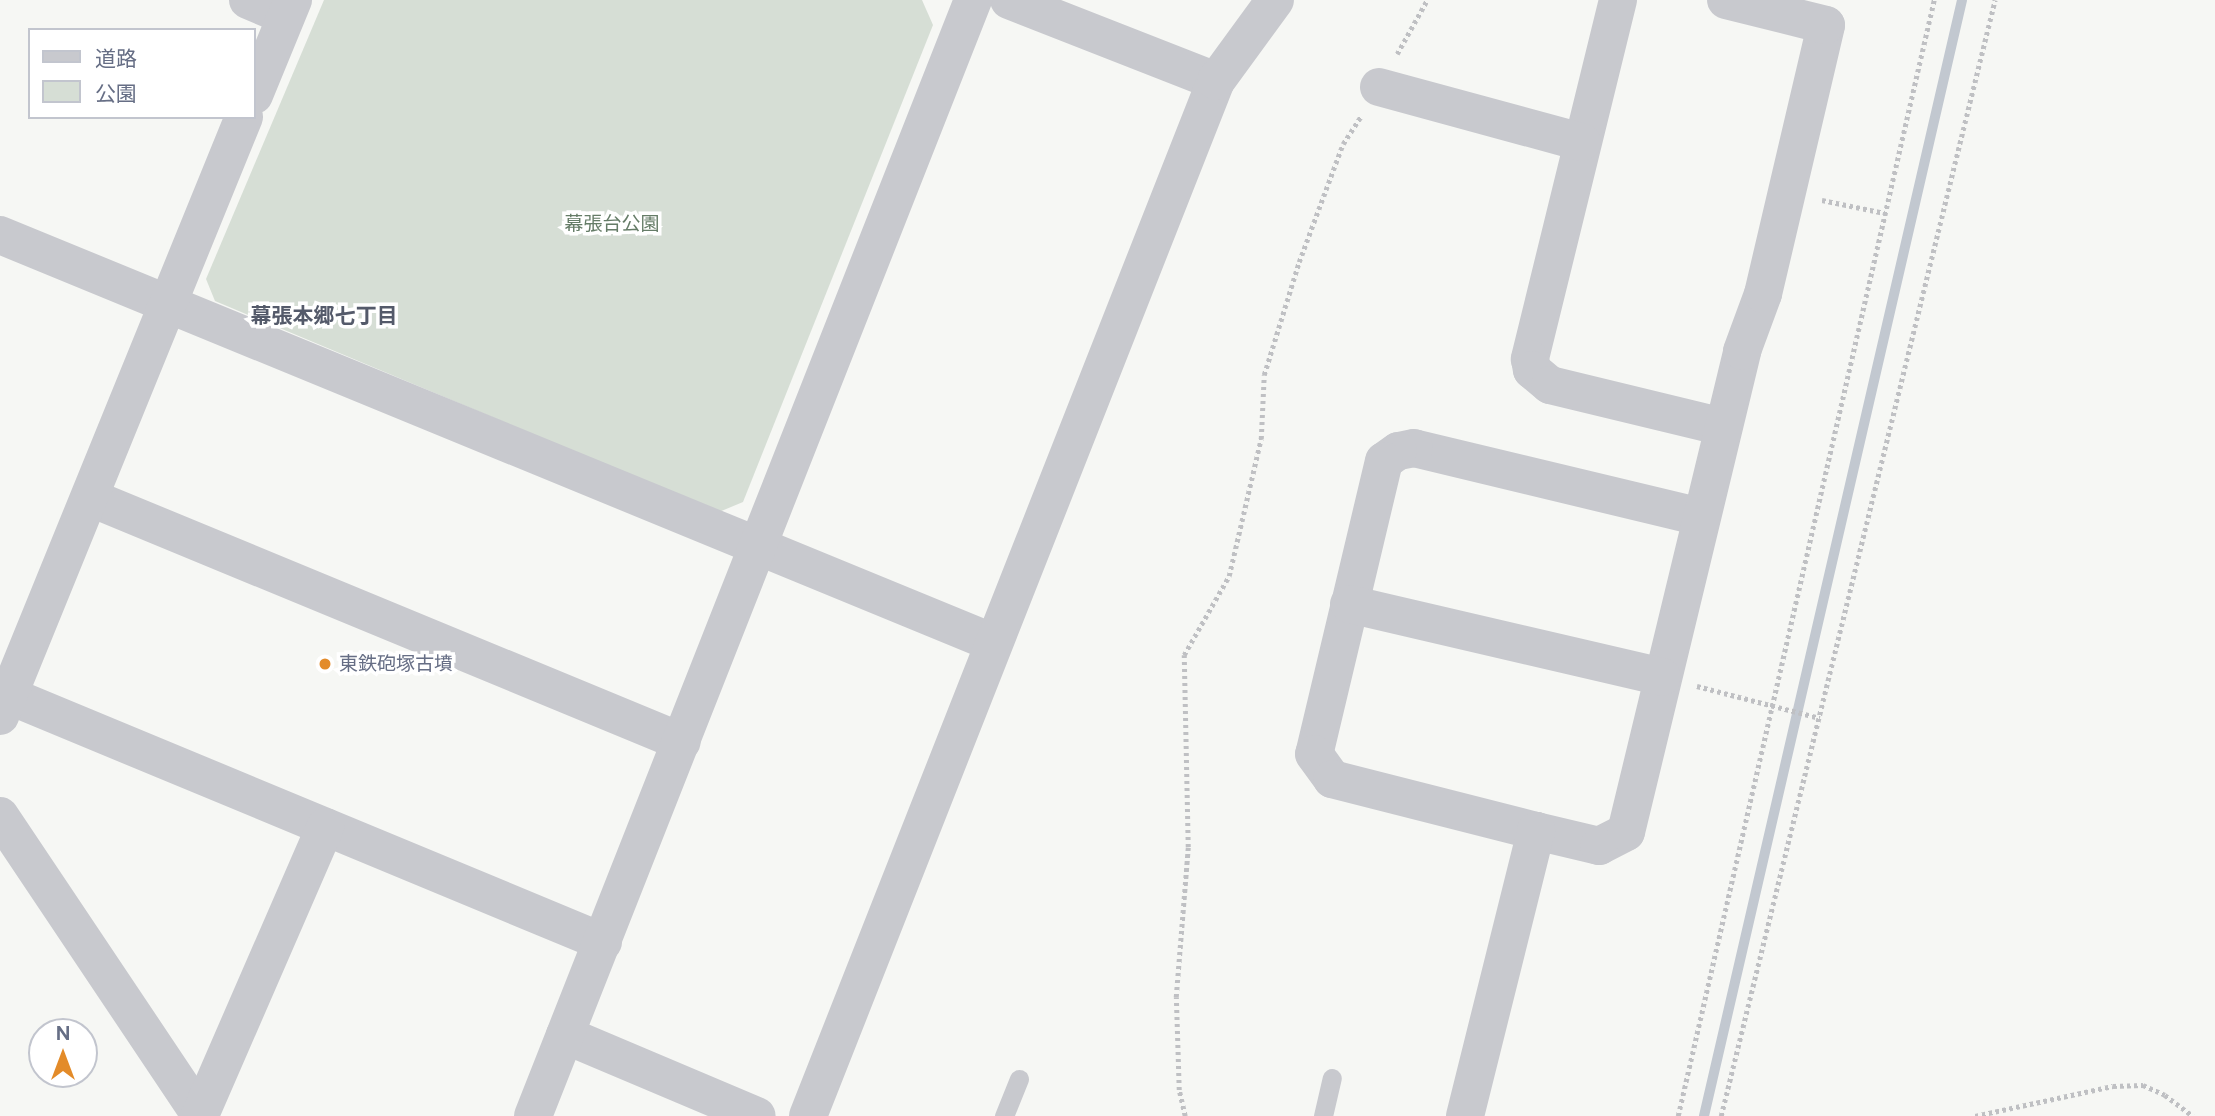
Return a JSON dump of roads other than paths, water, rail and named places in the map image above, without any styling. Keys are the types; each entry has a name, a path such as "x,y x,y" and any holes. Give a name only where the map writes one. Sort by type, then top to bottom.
{"street":[{"path":"248,0 290,8 256,90"},
{"path":"533,1116 972,0"},
{"path":"1009,0 1216,81"},
{"path":"808,1116 1216,81 1275,0"},
{"path":"1618,0 1530,359 1532,370 1550,385 1723,428"},
{"path":"1701,517 1414,448 1398,451 1384,461 1314,754 1332,779 1536,831 1599,846 1626,832 1742,351 1763,294 1829,12 1726,0"},
{"path":"1379,87 1582,142"},
{"path":"243,119 5,706 325,827 603,942"},
{"path":"0,235 994,643"},
{"path":"91,498 682,742"},
{"path":"1349,604 1662,677"},
{"path":"0,816 201,1115"},
{"path":"201,1115 325,827"},
{"path":"1465,1116 1536,831"},
{"path":"565,1035 757,1116"}],"lane":[{"path":"1323,1116 1332,1078"},
{"path":"1004,1116 1019,1079"}],"waterway":[{"path":"1704,1116 1962,0"}],"place":[{"name":"東鉄砲塚古墳","path":"325,664"}],"district":[{"name":"幕張本郷七丁目","path":"324,316"}],"park label":[{"name":"幕張台公園","path":"612,224"}]}
